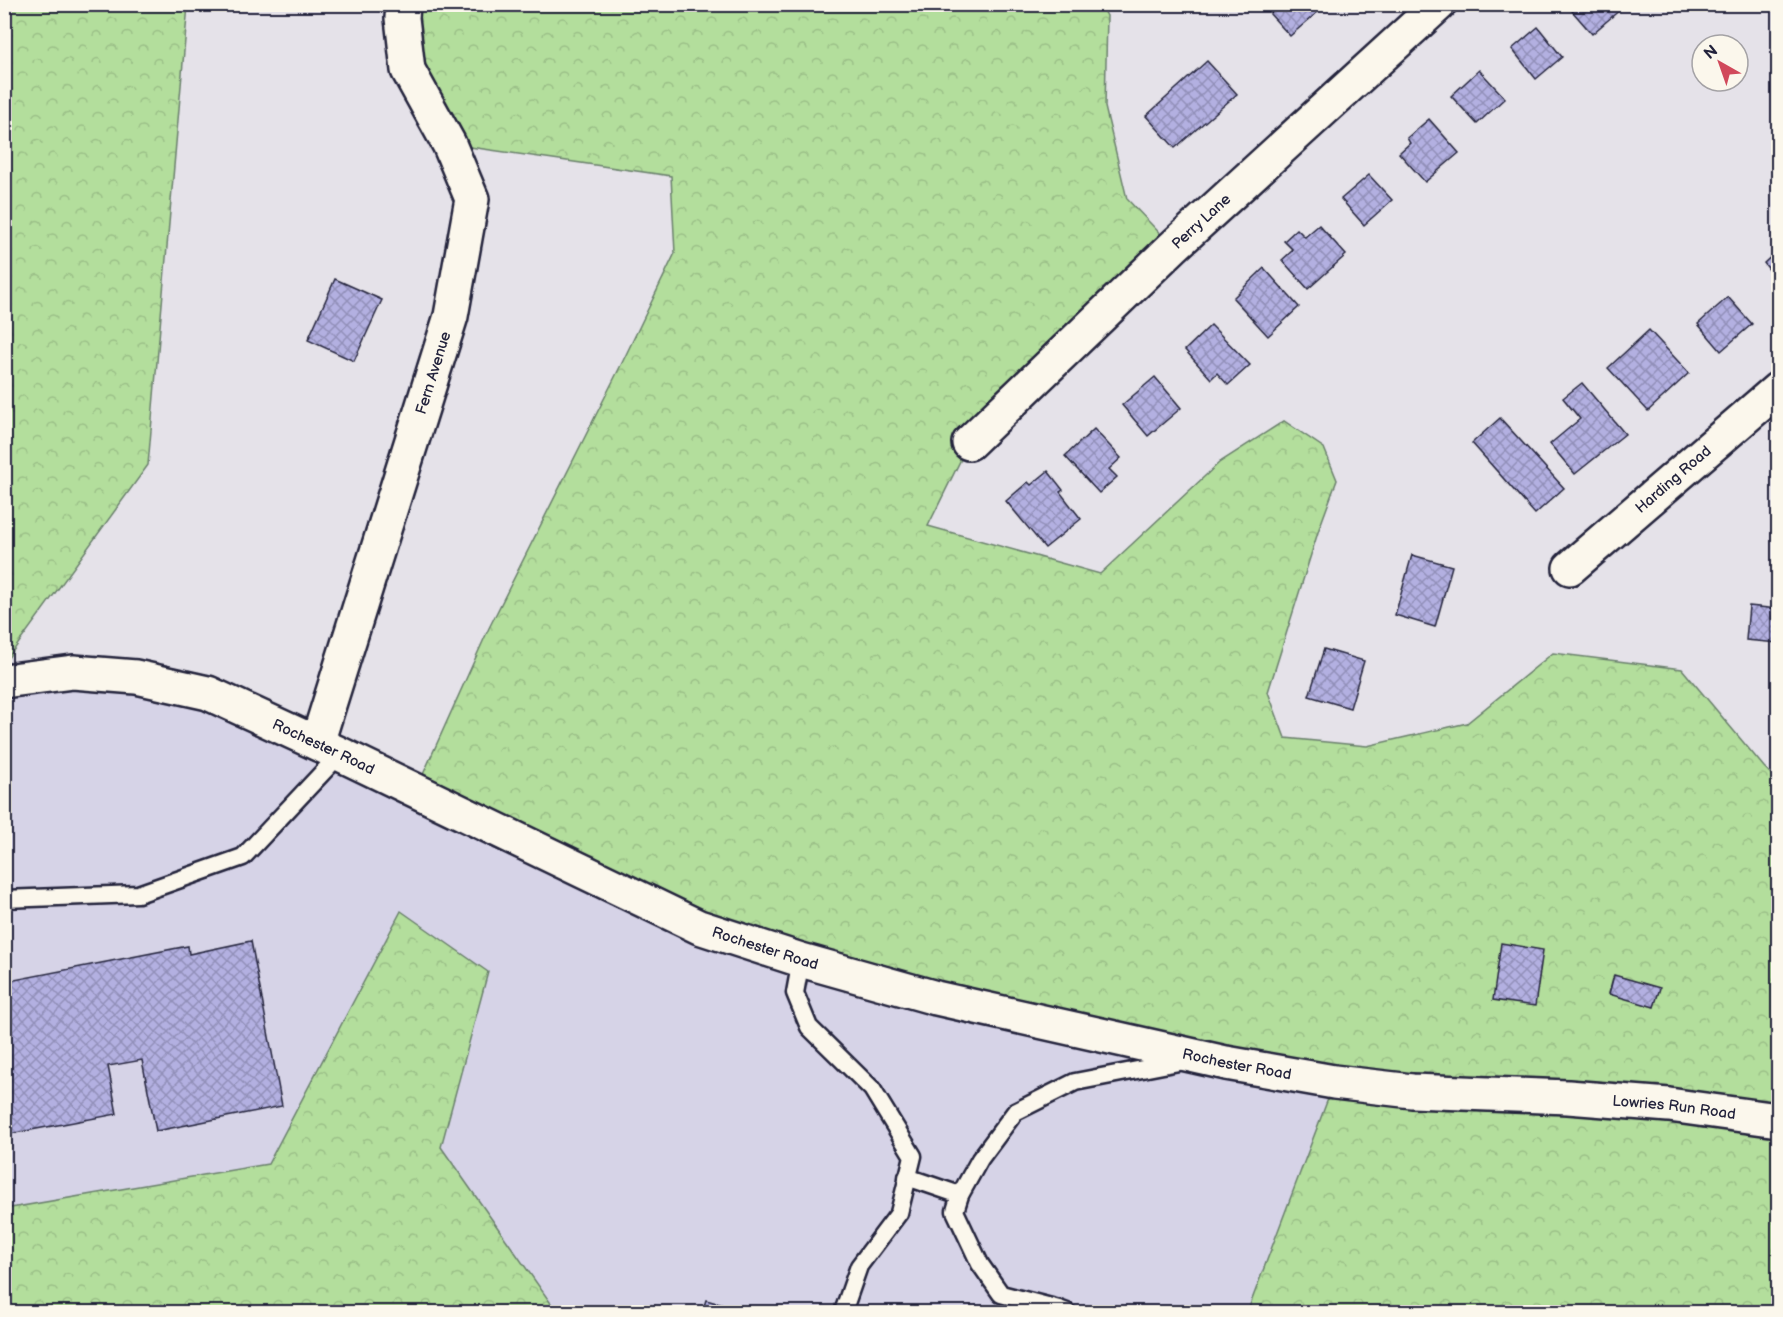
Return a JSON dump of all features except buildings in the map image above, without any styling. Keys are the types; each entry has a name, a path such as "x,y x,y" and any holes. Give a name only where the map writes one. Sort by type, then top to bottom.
{"street":[{"name":"Fern Avenue","path":"329,748 451,316 472,199 449,144 408,70 402,18 403,4"},
{"name":"Perry Lane","path":"969,443 1173,247 1439,4"},
{"name":"Harding Road","path":"1570,568 1779,389"},
{"name":"Rochester Road","path":"4,681 73,672 136,677 208,693 329,748 699,927 801,960 936,998 1203,1058 1334,1082 1412,1091 1568,1097"},
{"name":"Lowries Run Road","path":"1568,1097 1669,1105 1779,1120"}],"lane":[{"path":"4,899 138,894 243,857 329,748"},
{"path":"801,960 795,993 809,1028 872,1089 913,1156 899,1213 859,1266 843,1312"},
{"path":"1067,1312 1001,1294 980,1264 955,1211 960,1195 980,1159 1015,1112 1075,1082 1203,1058"},
{"path":"908,1178 960,1195"}],"shaded area":[{"path":"136,677 340,754 1334,1082 1249,1312 557,1312 441,1147 488,972 401,911 268,1165 5,1209 5,681"}],"green space":[{"path":"5,4 188,5 148,465 5,662"},
{"path":"403,5 1101,5 1107,16 1105,107 1127,199 1173,247 969,443 928,526 1100,574 1220,462 1284,421 1324,448 1337,480 1319,529 1268,692 1285,738 1367,746 1467,723 1553,653 1682,669 1778,781 1778,1312 1249,1312 1334,1083 801,960 416,790 489,628 675,253 671,176 449,144"},
{"path":"401,911 488,972 441,1147 557,1312 5,1312 5,1209 268,1164"}]}
